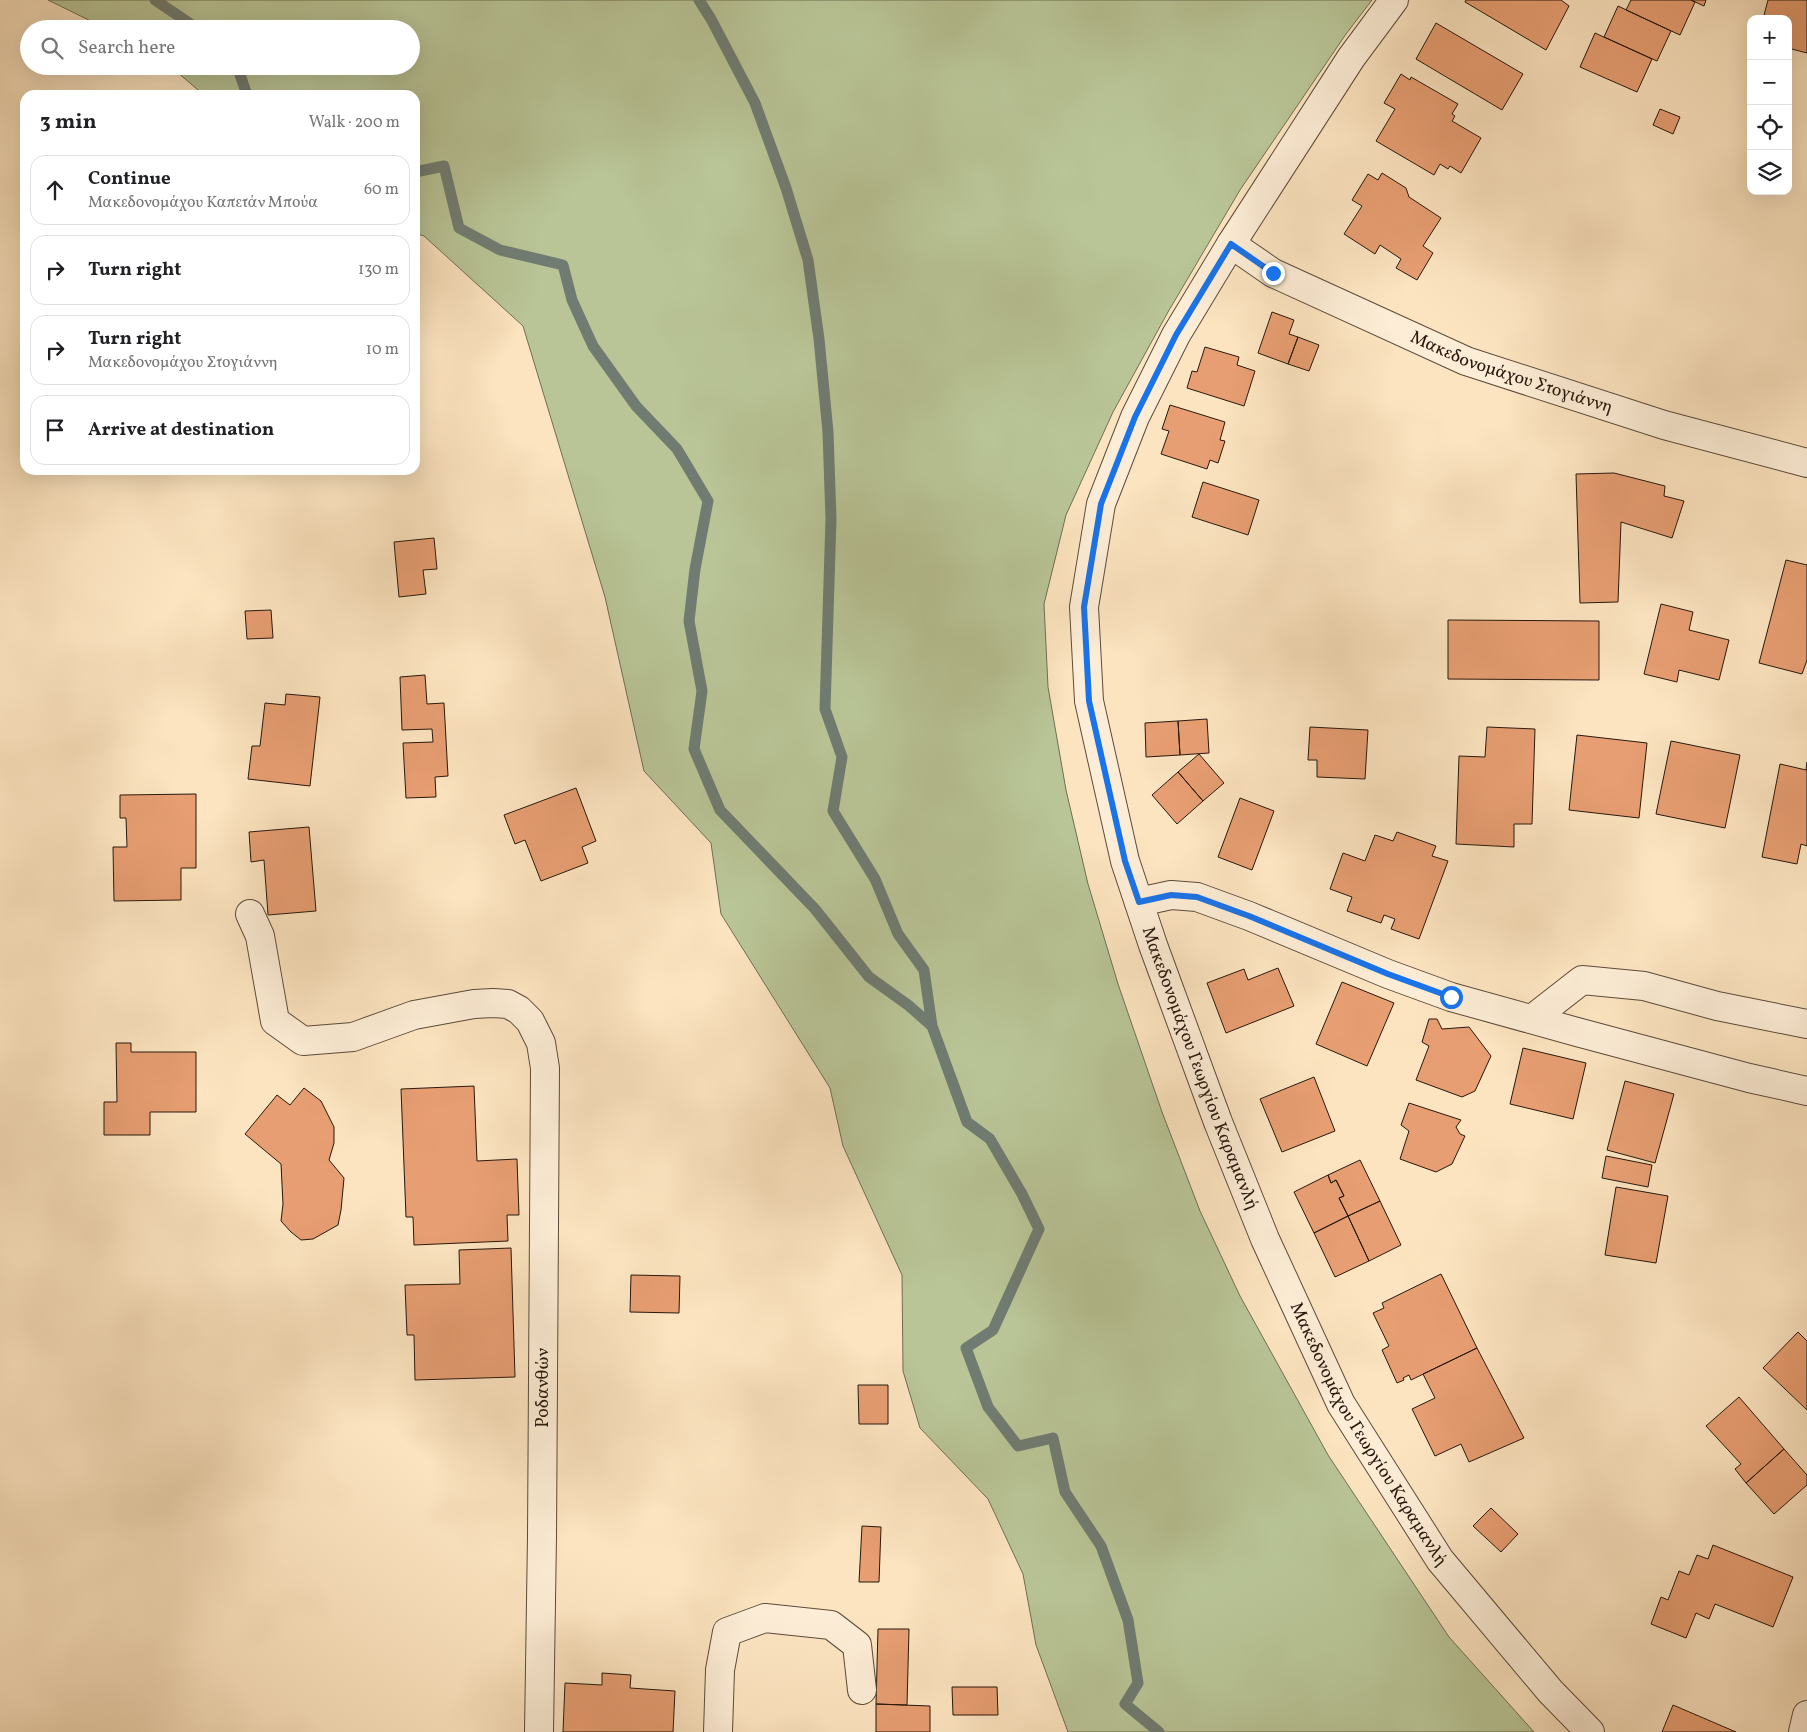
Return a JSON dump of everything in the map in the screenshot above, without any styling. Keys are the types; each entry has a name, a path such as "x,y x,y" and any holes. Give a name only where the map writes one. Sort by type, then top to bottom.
{"street":[{"name":"Μακεδονομάχου Γεωργίου Καραμανλή","path":"1394,0 1350,58 1231,244 1176,335 1135,417 1101,504 1084,607 1089,701 1125,861 1139,902 1218,1122 1265,1239 1341,1404 1440,1560 1550,1692 1590,1732"},
{"name":"Μακεδονομάχου Στογιάννη","path":"1231,244 1273,273 1466,361 1664,426 1807,463"},
{"path":"1139,902 1171,895 1197,897 1442,994 1740,1075 1807,1090"},
{"name":"Ροδανθών","path":"250,914 260,936 275,1021 303,1041 353,1038 414,1016 474,1004 493,1003 508,1004 519,1010 530,1021 541,1043 544,1068 544,1261 539,1732"},
{"path":"1532,1019 1582,980 1644,986 1717,1006 1807,1024"},
{"path":"718,1732 720,1670 727,1632 765,1618 831,1625 857,1645 862,1690"},
{"path":"1803,1732 1807,1715"}],"green space":[{"path":"48,0 1372,0 1346,34 1240,190 1168,312 1113,412 1066,515 1044,604 1048,687 1066,790 1088,884 1118,984 1162,1112 1200,1211 1240,1296 1328,1455 1449,1637 1534,1732 1068,1732 1036,1645 1023,1574 988,1499 920,1428 903,1371 902,1275 843,1146 830,1088 721,914 711,843 644,771 605,597 523,326 424,236 420,235 420,90 198,90 181,75 420,75 420,20 89,20"}],"building":[{"path":"1466,0 1561,0 1569,6 1546,50 1465,2"},
{"path":"1631,0 1691,0 1695,2 1680,35 1626,10"},
{"path":"1691,0 1706,0 1704,6"},
{"path":"1768,0 1807,0 1807,53 1792,49 1792,15 1764,15"},
{"path":"1618,6 1671,31 1657,61 1604,37"},
{"path":"1436,23 1523,74 1502,110 1416,59"},
{"path":"1595,33 1652,59 1637,92 1580,67"},
{"path":"1401,74 1410,80 1411,77 1458,104 1452,114 1455,116 1452,121 1481,138 1461,173 1450,166 1448,169 1440,164 1434,175 1376,141 1395,109 1384,103"},
{"path":"1660,109 1680,117 1673,134 1653,125"},
{"path":"1382,173 1406,188 1409,197 1441,218 1423,246 1433,253 1417,280 1396,268 1401,259 1380,245 1375,254 1344,234 1362,206 1352,200 1368,174 1378,180"},
{"path":"1272,312 1294,320 1289,334 1298,337 1288,364 1258,353"},
{"path":"1298,337 1319,345 1309,371 1288,364"},
{"path":"1205,347 1239,357 1237,365 1255,371 1244,406 1187,388 1192,371 1197,372"},
{"path":"1170,405 1225,422 1220,440 1225,441 1218,463 1210,460 1207,469 1161,454 1169,431 1162,429"},
{"path":"1614,473 1665,486 1664,496 1684,501 1672,538 1621,522 1618,602 1580,603 1576,474"},
{"path":"1203,482 1259,500 1248,535 1192,517"},
{"path":"434,538 437,569 423,570 426,594 399,597 394,542"},
{"path":"1786,560 1807,565 1807,660 1802,674 1759,663"},
{"path":"1661,604 1693,612 1689,630 1729,640 1719,680 1679,670 1677,682 1644,674"},
{"path":"271,610 273,638 247,639 245,611"},
{"path":"1448,620 1599,621 1599,680 1448,679"},
{"path":"425,675 427,704 444,703 448,776 435,777 436,797 406,798 403,743 433,742 432,729 402,730 400,677"},
{"path":"286,694 320,697 310,786 248,779 252,746 260,746 265,703 285,705"},
{"path":"1207,719 1209,753 1180,755 1178,721"},
{"path":"1178,721 1180,755 1146,757 1145,723"},
{"path":"1310,727 1368,730 1365,779 1317,777 1317,760 1308,760"},
{"path":"1487,727 1535,729 1532,824 1514,824 1514,847 1456,844 1459,756 1485,757"},
{"path":"1577,735 1647,743 1639,818 1569,810"},
{"path":"1671,741 1740,755 1725,828 1656,814"},
{"path":"1199,754 1224,783 1203,801 1178,772"},
{"path":"1807,762 1807,846 1801,844 1797,864 1762,857 1780,764 1806,770"},
{"path":"1178,772 1203,801 1177,824 1152,795"},
{"path":"576,788 596,841 582,847 588,863 541,881 525,840 515,844 504,815"},
{"path":"196,794 196,868 181,868 181,900 114,901 113,847 127,847 126,818 120,818 120,795"},
{"path":"1240,798 1274,811 1252,870 1218,857"},
{"path":"309,827 316,911 268,915 264,860 251,862 249,832"},
{"path":"1397,832 1436,846 1432,856 1448,861 1419,939 1391,929 1395,919 1384,915 1381,923 1347,911 1352,897 1330,889 1343,853 1365,861 1375,835 1393,841"},
{"path":"1278,968 1294,1006 1226,1033 1207,983 1244,969 1248,980"},
{"path":"1342,982 1394,1003 1367,1066 1316,1044"},
{"path":"1429,1019 1437,1019 1442,1029 1469,1027 1491,1056 1475,1091 1462,1097 1416,1080 1429,1046 1422,1042"},
{"path":"116,1043 131,1043 131,1052 196,1052 196,1112 150,1112 150,1135 104,1135 104,1102 117,1102"},
{"path":"1523,1048 1586,1063 1573,1119 1510,1104"},
{"path":"1314,1077 1335,1131 1282,1152 1260,1099"},
{"path":"1625,1081 1674,1094 1655,1163 1607,1150"},
{"path":"474,1086 477,1161 517,1159 519,1215 507,1215 508,1241 414,1245 413,1217 406,1217 401,1089"},
{"path":"304,1088 321,1101 334,1127 334,1143 329,1160 344,1178 338,1225 313,1239 301,1240 281,1221 283,1204 281,1164 245,1134 277,1095 290,1105"},
{"path":"1409,1103 1461,1120 1456,1127 1460,1134 1465,1136 1452,1164 1436,1172 1400,1159 1409,1131 1401,1125"},
{"path":"1606,1156 1652,1165 1648,1187 1602,1178"},
{"path":"1360,1160 1380,1201 1348,1216 1339,1198 1344,1196 1336,1180 1331,1183 1328,1175"},
{"path":"1328,1175 1331,1183 1336,1180 1344,1196 1339,1198 1348,1216 1314,1233 1294,1192"},
{"path":"1616,1187 1668,1196 1656,1263 1605,1255"},
{"path":"1380,1201 1401,1245 1369,1261 1348,1216"},
{"path":"1348,1216 1369,1261 1335,1277 1314,1233"},
{"path":"511,1248 515,1377 415,1380 414,1335 407,1335 405,1285 460,1284 459,1250"},
{"path":"1441,1274 1477,1348 1411,1380 1409,1375 1397,1383 1382,1350 1389,1346 1373,1313 1384,1308 1382,1303"},
{"path":"631,1275 680,1276 679,1313 630,1312"},
{"path":"1798,1332 1807,1341 1807,1410 1763,1368"},
{"path":"1477,1348 1524,1438 1469,1462 1461,1444 1435,1456 1412,1409 1435,1398 1423,1374"},
{"path":"858,1385 888,1385 888,1424 859,1424"},
{"path":"1739,1397 1784,1449 1746,1483 1735,1469 1741,1464 1706,1426"},
{"path":"1784,1449 1807,1475 1807,1485 1774,1514 1746,1483"},
{"path":"1491,1508 1518,1534 1501,1552 1473,1526"},
{"path":"862,1526 881,1527 879,1582 859,1582"},
{"path":"1713,1545 1793,1577 1773,1627 1715,1604 1709,1619 1696,1613 1686,1638 1651,1624 1661,1597 1668,1600 1679,1571 1689,1575 1697,1555 1708,1559"},
{"path":"878,1629 909,1629 907,1705 876,1704"},
{"path":"602,1673 631,1675 630,1688 675,1691 673,1732 563,1732 565,1683 602,1685"},
{"path":"952,1687 997,1687 998,1715 953,1715"},
{"path":"876,1704 930,1706 930,1732 876,1732"},
{"path":"1673,1705 1736,1732 1662,1732"}],"waterway":[{"path":"155,0 185,20"},
{"path":"699,0 755,103 786,188 808,260 819,339 828,432 831,519 825,709 842,757 833,811 875,879 898,934 924,970 932,1026"},
{"path":"240,75 245,90"},
{"path":"420,171 444,166 459,228 500,250 563,265 572,300 593,346 636,406 677,449 708,501 695,569 689,621 702,691 694,749 720,810 815,909 869,977 908,1005 932,1026 967,1122 990,1139 1022,1194 1039,1229 993,1330 966,1348 988,1407 1018,1446 1053,1438 1065,1492 1101,1546 1128,1620 1138,1683 1125,1704 1159,1732"}],"route":[{"path":"1273,273 1231,244 1176,335 1135,417 1101,504 1084,607 1089,701 1125,861 1139,902 1171,895 1197,897 1249,916 1388,974 1451,997"}]}
